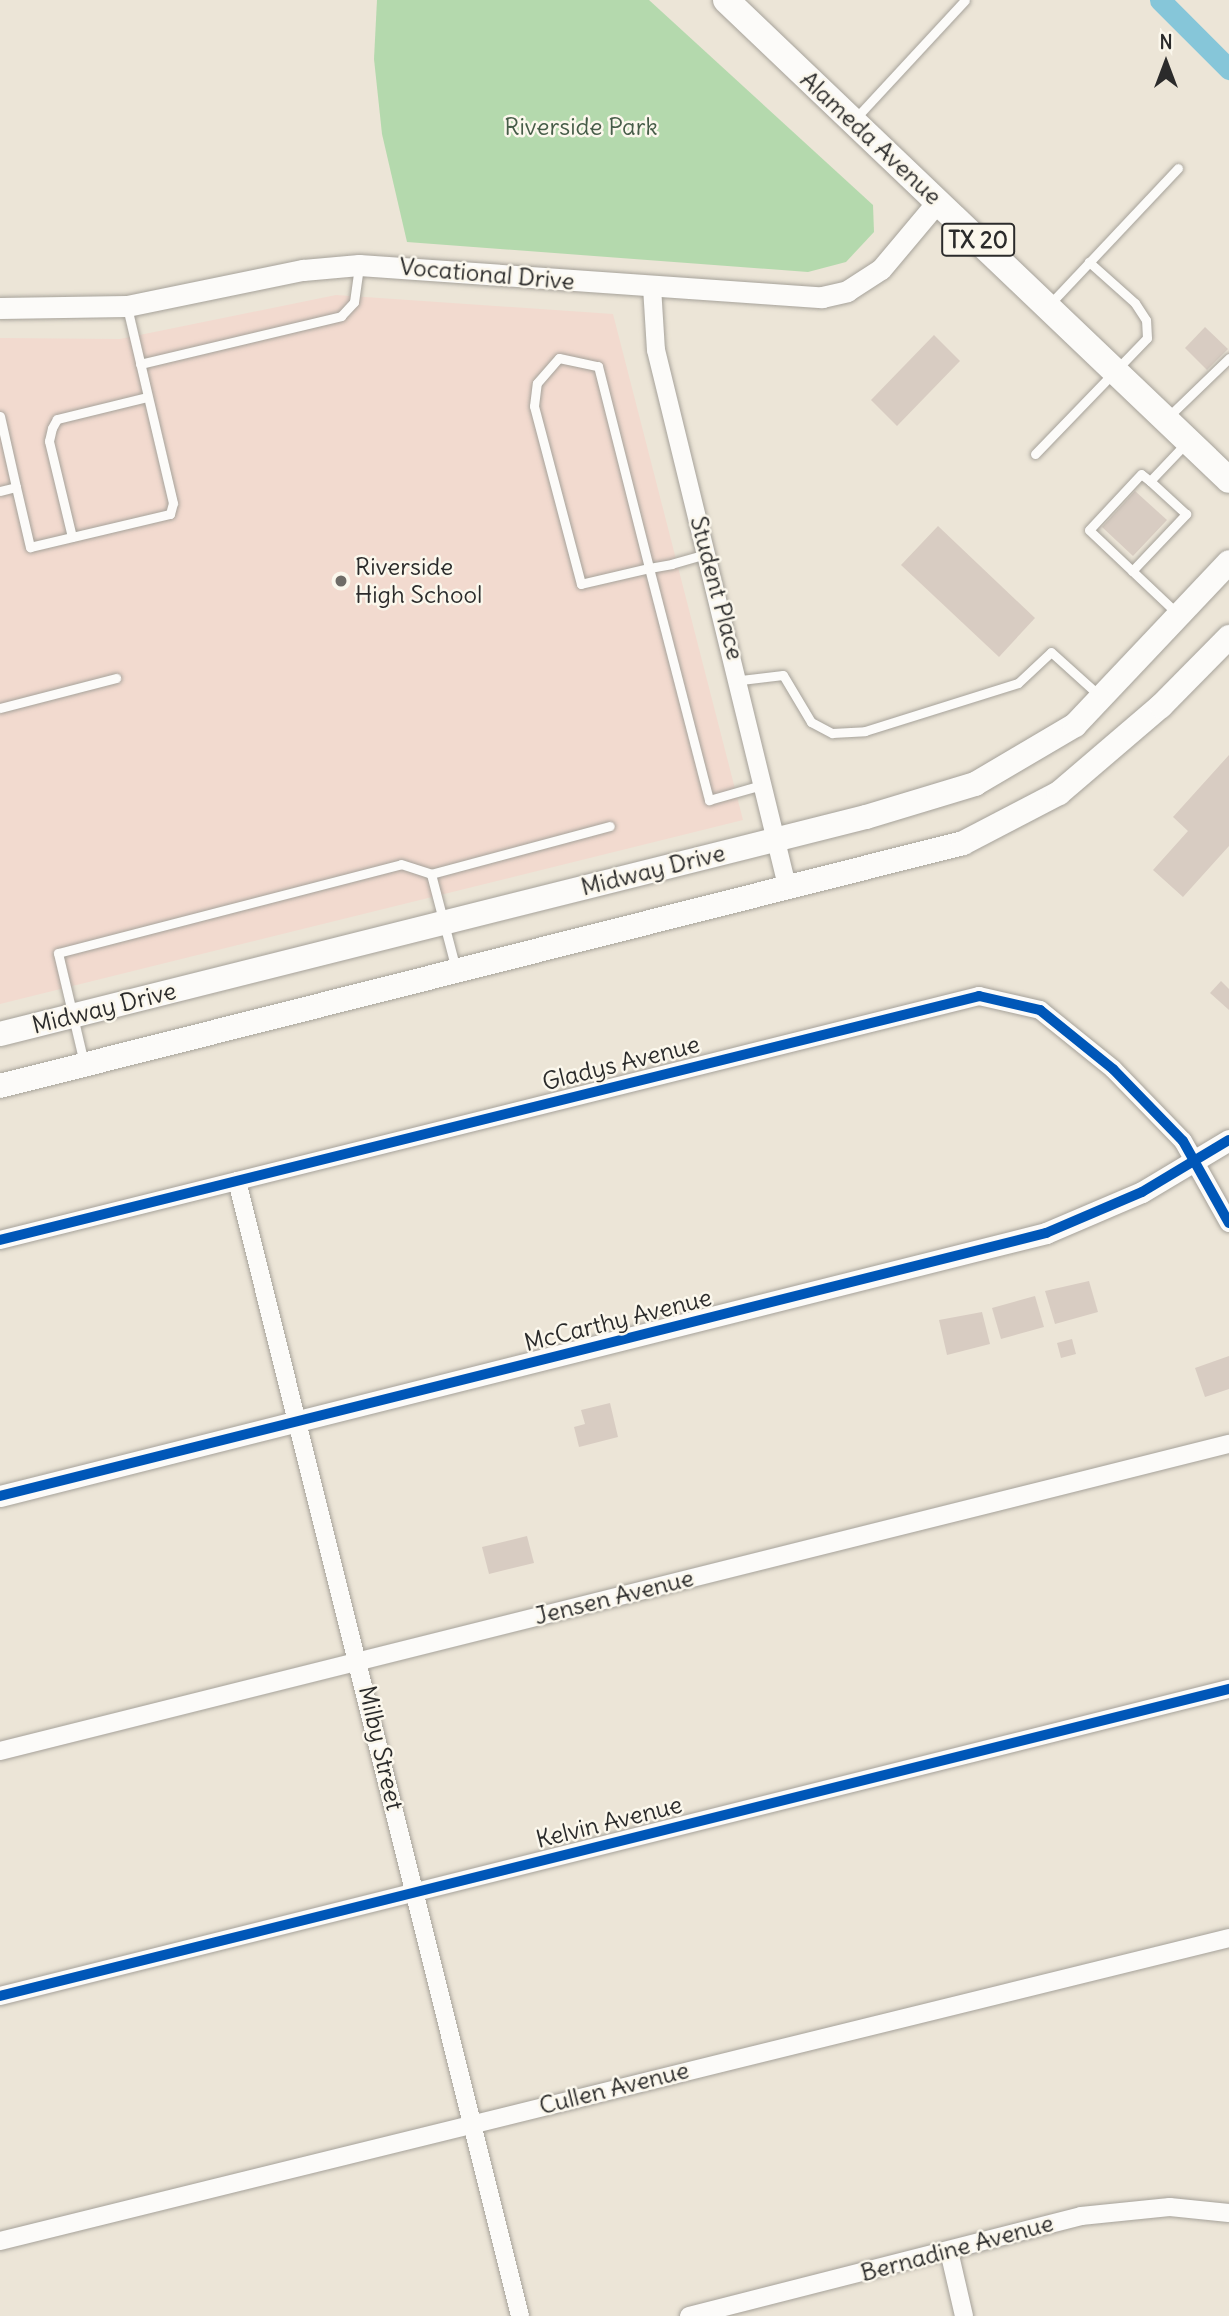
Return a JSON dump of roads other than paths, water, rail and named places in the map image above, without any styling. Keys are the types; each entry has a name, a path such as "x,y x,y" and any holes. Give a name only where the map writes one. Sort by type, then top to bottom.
{"main road":[{"name":"Alameda Avenue","path":"726,0 1048,306 1164,421 1229,480"},
{"name":"Midway Drive","path":"0,1034 775,839 975,784 1044,746 1102,698 1229,562"},
{"name":"Midway Drive","path":"0,1086 931,853 1011,822 1105,758 1229,636"}],"street":[{"name":"Vocational Drive","path":"0,308 127,306 303,270 359,265 822,297 847,291 881,268 938,201"},
{"name":"Student Place","path":"652,286 656,350 741,680 788,890"},
{"name":"Gladys Avenue","path":"0,1240 979,996 1021,1001 1069,1031 1167,1119 1195,1161 1229,1223"},
{"name":"McCarthy Avenue","path":"0,1496 1046,1233 1142,1192 1229,1140"},
{"name":"Milby Street","path":"237,1181 361,1660 413,1892 520,2316"},
{"name":"Jensen Avenue","path":"0,1751 1229,1444"},
{"name":"Kelvin Avenue","path":"0,1996 1229,1689"},
{"name":"Cullen Avenue","path":"0,2241 473,2122 1229,1938"},
{"name":"Bernadine Avenue","path":"689,2316 1118,2210 1229,2213"},
{"path":"949,2251 964,2316"}],"lane":[{"path":"852,122 965,0"},
{"path":"1048,306 1178,168"},
{"path":"1035,454 1142,347 1148,329 1135,303 1089,261"},
{"path":"140,364 341,316 354,302 359,265"},
{"path":"0,416 30,547 170,514 173,503 127,306"},
{"path":"708,554 649,568 580,584 534,406 537,383 559,358 598,366 649,568 709,800 765,784"},
{"path":"1164,421 1229,358"},
{"path":"72,537 52,428 57,419 147,397"},
{"path":"1150,481 1187,442"},
{"path":"1132,570 1185,514 1141,474 1089,530 1180,616"},
{"path":"0,491 16,487"},
{"path":"741,680 783,675 811,722 832,733 865,731 1018,683 1051,652 1102,698"},
{"path":"0,708 116,678"},
{"path":"84,1065 70,1017 58,953 401,864 430,874 610,827"},
{"path":"430,874 457,973"}],"waterway":[{"path":"1160,0 1229,69"}],"place":[{"name":"Riverside High School","path":"341,581"}],"park label":[{"name":"Riverside Park","path":"581,127"}]}
